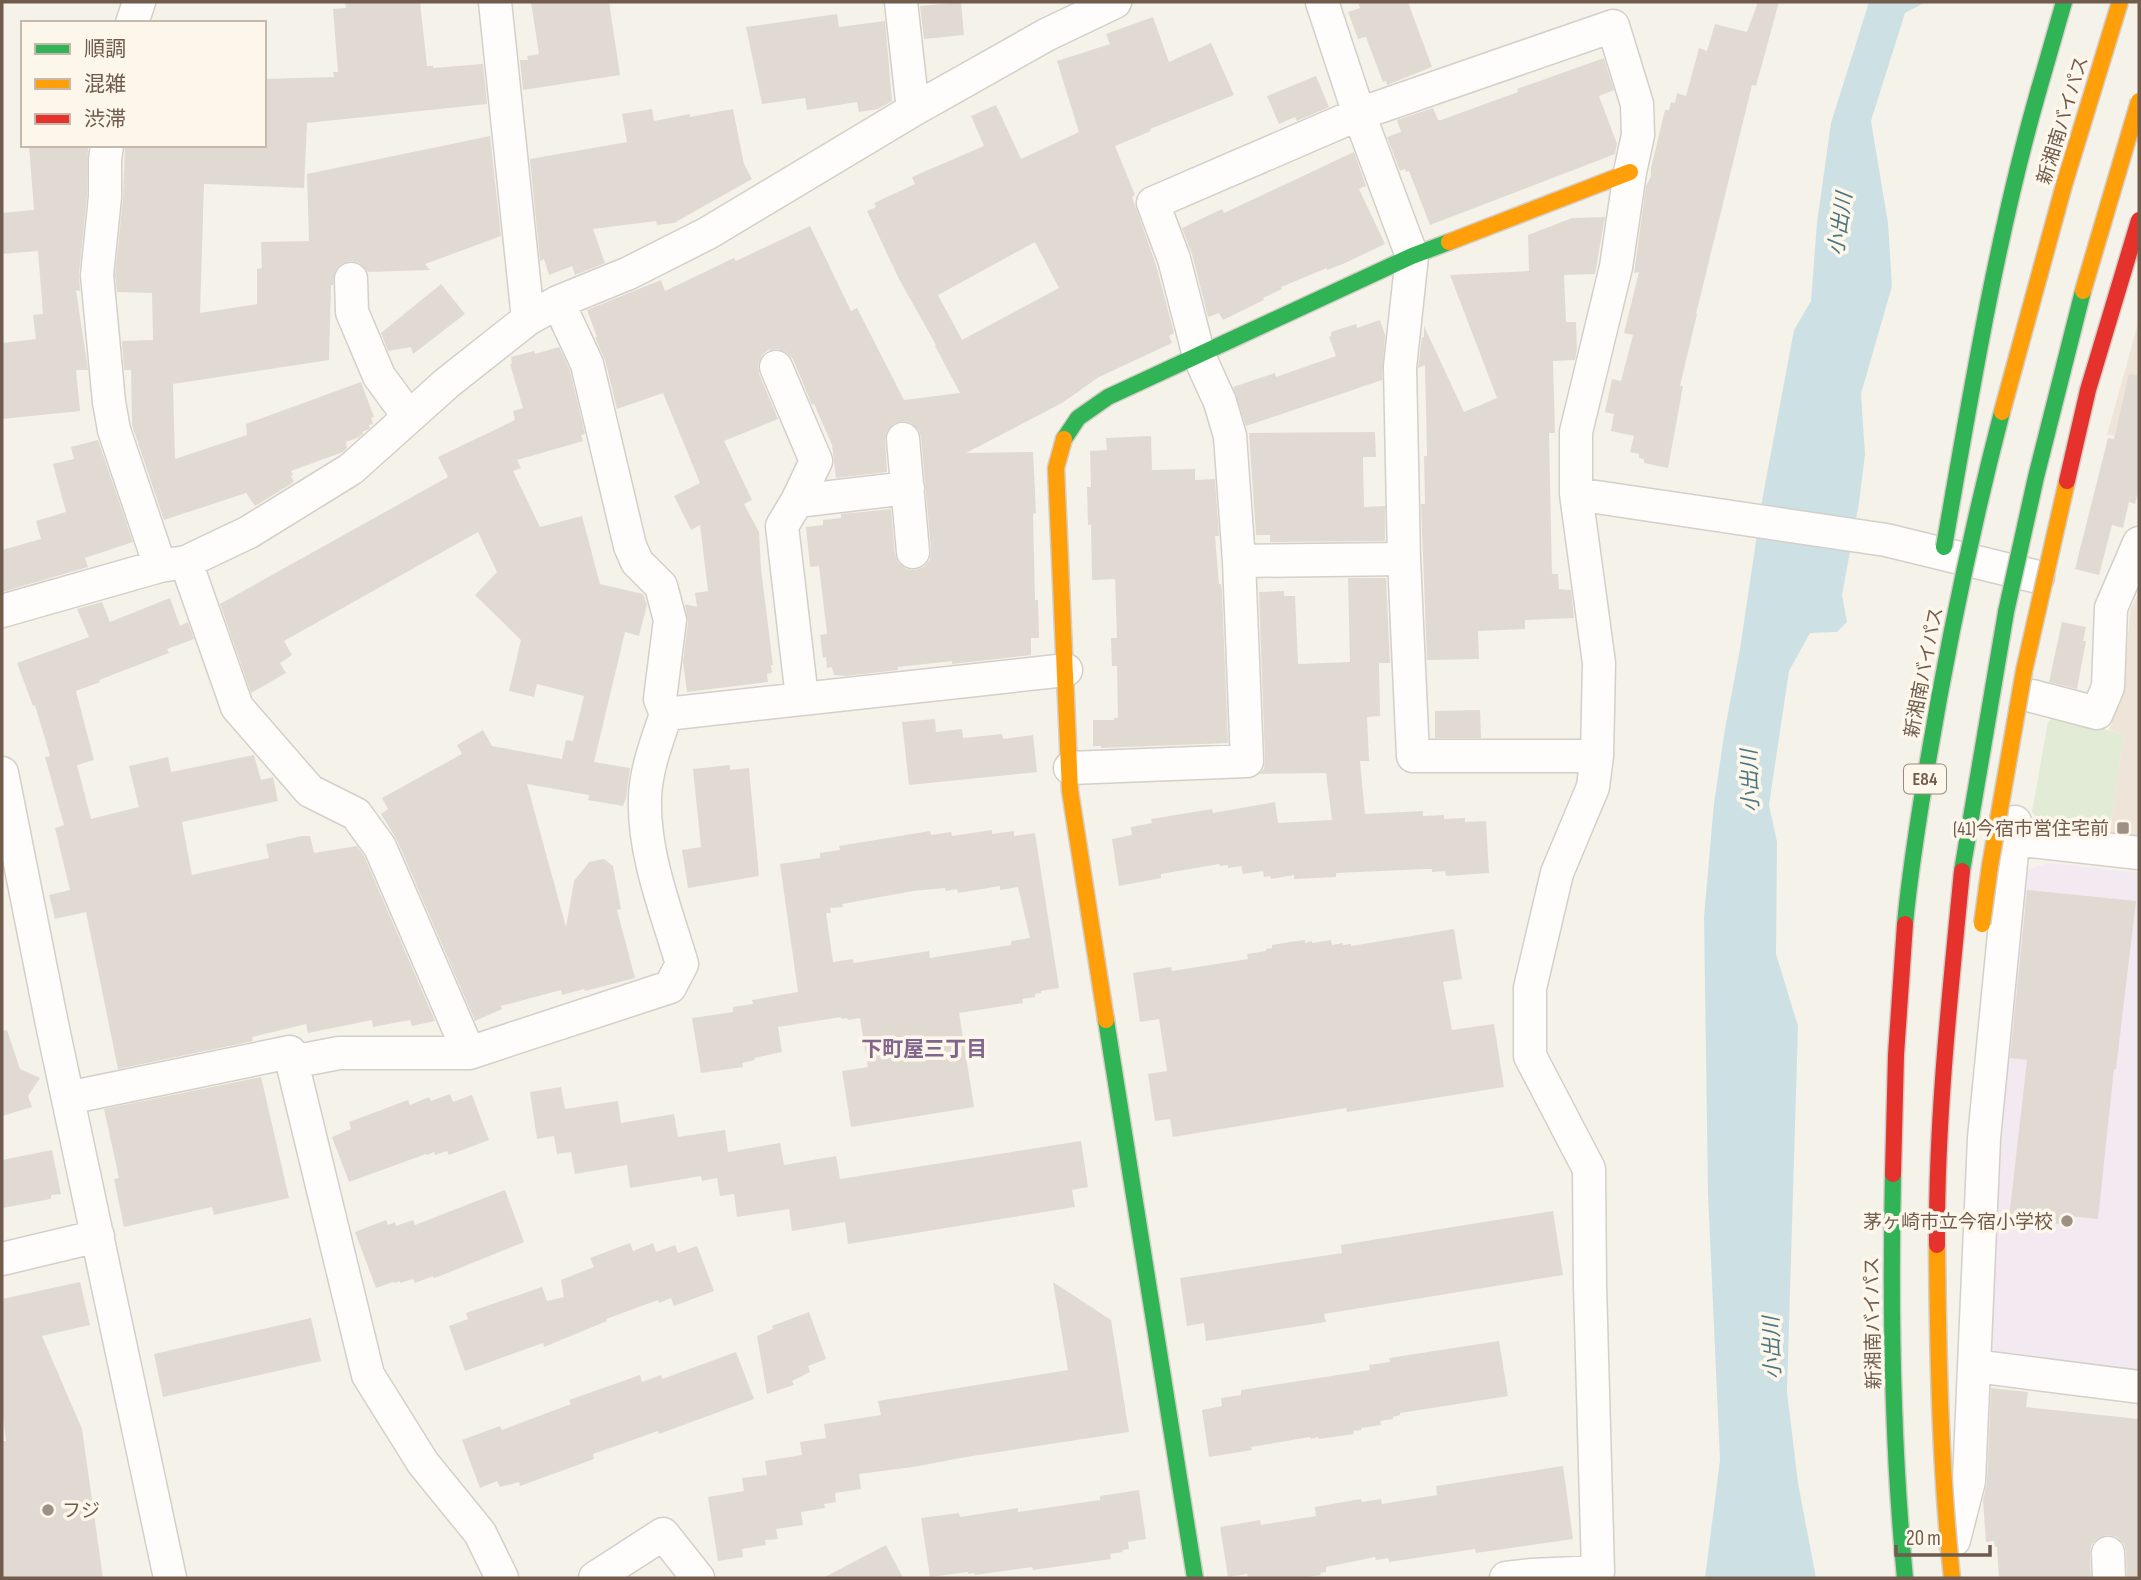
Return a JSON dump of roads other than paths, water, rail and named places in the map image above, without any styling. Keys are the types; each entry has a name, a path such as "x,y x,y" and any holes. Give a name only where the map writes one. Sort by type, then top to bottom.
{"main road":[{"path":"1939,575 1996,254 2027,127 2064,2"},
{"name":"新湘南バイパス","path":"1905,1578 1891,1347 1892,1159 1896,1056 1910,876 1942,678 1980,494 2027,310 2120,2"},
{"name":"E84","path":"1952,1578 1946,1524 1938,1322 1937,1214 1946,1040 1963,858 2006,612 2036,477 2082,293 2139,101"},
{"path":"1195,1578 1070,791 1056,468 1061,442 1076,417 1108,397 1412,256 1630,172"},
{"path":"1980,943 1990,866 2024,671 2088,390 2139,220"},
{"path":"1910,876 1924,698"},
{"path":"1938,1322 1955,1150"}],"street":[{"path":"133,21 139,2"},
{"path":"495,2 528,318"},
{"path":"901,2 913,110"},
{"path":"2,611 173,564 249,532 351,469 447,383 528,318 558,302 629,273 708,233 913,110 1046,35 1115,2"},
{"path":"1322,2 1359,114 1412,256 1400,367 1404,559 1413,756 1597,756"},
{"path":"1070,768 1247,761 1239,561 1230,436 1220,402 1199,356 1174,259 1153,203 1359,114 1613,26 1637,104 1638,135 1616,267 1576,432 1576,494 1599,663 1597,756 1593,787 1557,873 1530,988 1530,1056 1589,1169 1598,1572 1523,1577"},
{"path":"107,147 97,275 114,429 237,707 310,791 356,814 380,847 469,1053"},
{"path":"1943,1578 1969,1481 1984,1138 2012,839 2032,696 2055,581 2139,250"},
{"path":"351,278 352,312 379,376 408,417"},
{"path":"292,1062 339,1053 469,1053 670,987 682,964 647,840 645,796 653,752 666,714 660,699 670,620 662,586 638,562 630,546 587,364 558,302"},
{"path":"776,367 816,461 782,526 802,698"},
{"path":"904,439 913,552"},
{"path":"797,501 908,488"},
{"path":"1576,494 1883,540 2055,581"},
{"path":"2032,696 2097,713 2108,687 2111,608 2139,543"},
{"path":"1239,561 1404,559"},
{"path":"666,714 1066,670"},
{"path":"2,774 170,1578"},
{"path":"2012,839 2139,853"},
{"path":"68,1098 290,1052 368,1375 423,1463 480,1533 502,1578"},
{"path":"2,1259 98,1236"},
{"path":"1975,1366 2139,1387"},
{"path":"595,1578 663,1534 698,1578"}],"water":[{"name":"小出川","path":"1869,2 1926,2 1905,13 1871,121 1888,223 1892,286 1861,394 1865,454 1842,595 1847,622 1837,632 1810,633 1789,671 1769,805 1777,842 1776,954 1798,1026 1787,1392 1798,1483 1816,1578 1705,1578 1720,1460 1708,1194 1704,917 1714,803 1762,501 1794,330 1811,301 1817,223 1831,123"}],"place":[{"name":"(41)今宿市営住宅前","path":"2123,828"},
{"name":"茅ヶ崎市立今宿小学校","path":"2067,1221"},
{"name":"フジ","path":"48,1510"}],"district":[{"name":"下町屋三丁目","path":"924,1049"}]}
